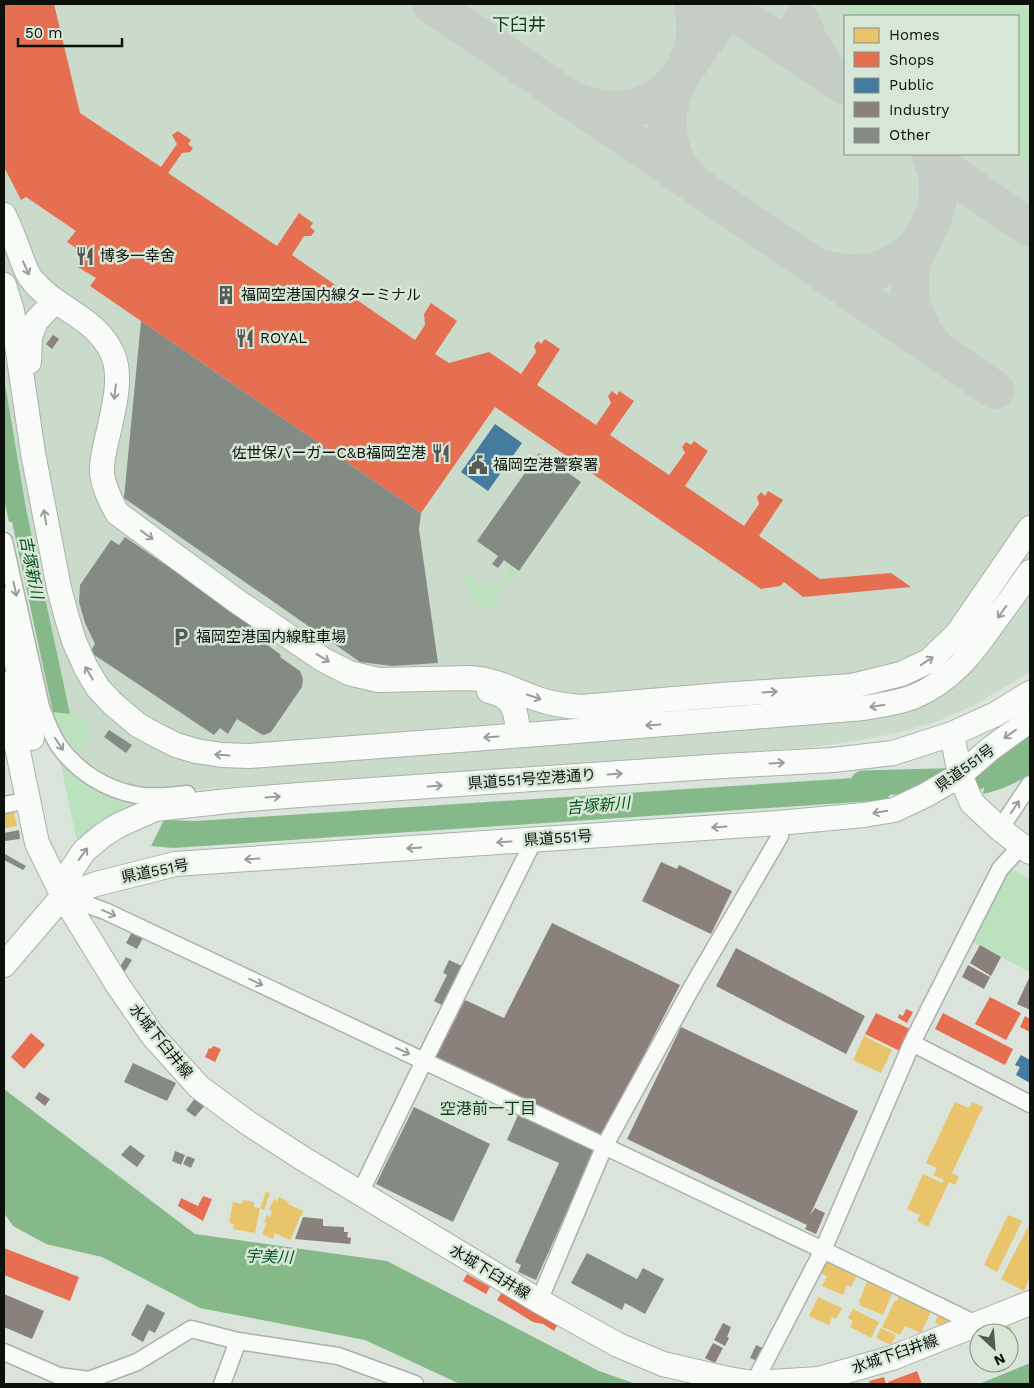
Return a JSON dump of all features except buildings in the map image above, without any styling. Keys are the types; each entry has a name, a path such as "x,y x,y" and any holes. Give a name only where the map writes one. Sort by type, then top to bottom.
{"main road":[{"path":"4,215 32,281 55,301 99,332 113,355 117,374 116,393 104,451 102,473 107,493 117,513 238,602 322,659 349,673 378,680 486,679 539,699 560,705 581,707 852,686 901,674 929,661 957,634 1030,528"},
{"path":"4,285 12,311 24,394 50,541 74,642 98,688 113,704 138,725 176,745 196,752 249,756 864,708 889,704 914,696 939,683 960,666 974,650 1030,572"},
{"path":"24,394 29,361 30,337 36,321 55,301"},
{"name":"水城下臼井線","path":"4,599 63,896"},
{"path":"441,679 496,692 507,699 512,704 517,719 518,735"},
{"name":"水城下臼井線","path":"4,684 37,843 63,896 117,984 152,1036 199,1087 248,1123 539,1302 618,1345 663,1364 754,1383 819,1379 892,1358 969,1327"},
{"name":"県道551号空港通り","path":"63,896 70,872 84,851 103,834 119,824 155,809 238,800 833,760 893,753 952,734 996,714 1030,693"},
{"name":"県道551号","path":"63,896 96,884 175,864 778,823 864,815 894,810 926,796 958,766 990,749 1030,720"},
{"path":"952,734 958,766 972,803 1000,830 1026,849"},
{"path":"4,965 63,896"},
{"name":"水城下臼井線","path":"978,1323 1030,1302"}],"street":[{"path":"4,541 41,707 49,729 64,752 93,778 127,793 169,796 209,792 238,800"},
{"path":"1000,830 1030,784"},
{"path":"4,805 28,800"},
{"path":"539,1302 605,1145 692,987 780,836 778,823"},
{"path":"360,1193 534,840"},
{"path":"754,1383 823,1250 912,1043 1000,869 1026,849"},
{"path":"63,896 105,911 605,1145 974,1323"},
{"path":"912,1043 1030,1104"},
{"path":"4,1352 59,1376 89,1380 137,1362 190,1328 238,1340 338,1356 415,1384"},
{"path":"222,1384 238,1340"}],"shaded area":[{"path":"4,4 1030,4 1030,672 978,703 936,722 892,734 849,742 811,747 178,791 151,790 118,783 95,771 68,745 50,707 4,474"},
{"path":"847,4 1030,4 1030,164 1017,155 1019,155 1019,15 852,15"},
{"path":"509,565 517,571 488,612 474,596 465,576 469,576 486,589 496,589 506,581"},
{"path":"53,712 85,718 89,735 78,752 63,732"},
{"path":"63,758 146,801 81,840 76,837 60,761"},
{"path":"1011,868 1030,880 1030,972 971,941"}],"water":[{"path":"4,378 26,509 70,714 53,712 12,522 9,522 4,499"},
{"path":"1030,737 1030,774 1008,786 983,794 989,761 1001,757 1022,740 1024,742"},
{"path":"901,775 887,800 173,848 151,846 164,820 196,821"},
{"name":"宇美川","path":"4,1089 195,1234 387,1261 599,1371 636,1384 460,1384 365,1340 200,1308 102,1257 46,1244 13,1226 4,1213"},
{"path":"1030,1363 1030,1384 979,1384 1006,1373 1019,1373 1019,1368"}],"waterway":[{"name":"吉塚新川","path":"863,783 972,780 1030,749"}],"taxiway":[{"path":"431,4 995,390"},
{"path":"690,179 681,169 675,158 668,134 668,121 672,96 693,50 696,30 693,4"},
{"path":"723,4 844,85"},
{"path":"581,103 595,108 623,110 649,102 661,95 682,74 730,4"},
{"path":"801,22 810,44 827,70"},
{"path":"819,268 837,272 855,273 872,271 887,267 902,259 914,248 925,234 936,209 938,186 936,170 930,155"},
{"path":"932,155 940,166 1030,228"},
{"path":"923,239 911,269 910,292 915,315 926,337 934,346"}],"place":[{"name":"博多一幸舍","path":"85,256"},
{"name":"福岡空港国内線ターミナル","path":"226,295"},
{"name":"ROYAL","path":"245,338"},
{"name":"佐世保バーガーC&B福岡空港","path":"441,453"},
{"name":"福岡空港警察署","path":"478,465"},
{"name":"福岡空港国内線駐車場","path":"181,637"}],"district":[{"name":"下臼井","path":"519,25"},
{"name":"空港前一丁目","path":"488,1108"}]}
